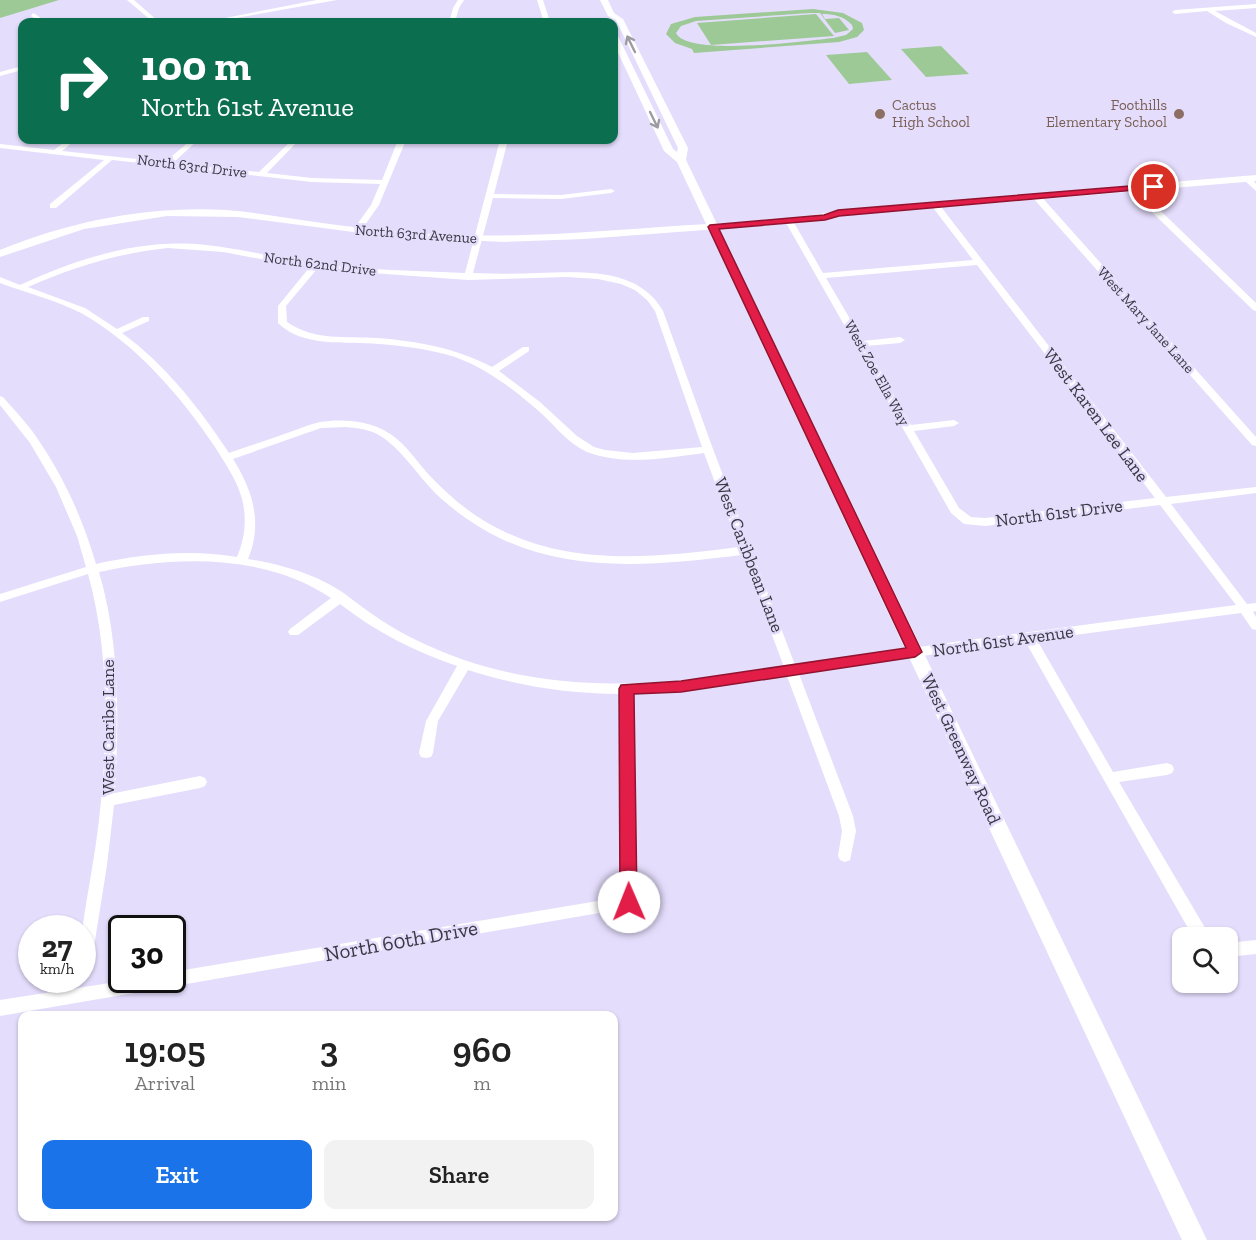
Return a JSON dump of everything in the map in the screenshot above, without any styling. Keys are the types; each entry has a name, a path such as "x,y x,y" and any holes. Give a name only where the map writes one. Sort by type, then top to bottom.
{"main road":[{"name":"West Greenway Road","path":"604,0 609,18"},
{"name":"West Greenway Road","path":"618,19 682,148 681,160"},
{"name":"West Greenway Road","path":"618,44 669,151 681,160 1195,1240"},
{"path":"633,76 647,77"}],"street":[{"path":"130,0 151,18"},
{"path":"229,18 305,3 334,0"},
{"path":"453,18 461,0"},
{"path":"540,0 547,18"},
{"path":"1175,12 1256,6"},
{"path":"1209,10 1256,35"},
{"path":"33,15 38,18"},
{"path":"0,74 18,69"},
{"path":"57,151 66,144"},
{"path":"167,164 190,144"},
{"path":"261,174 292,144"},
{"path":"360,227 375,205 400,144"},
{"path":"468,277 503,144"},
{"name":"North 63rd Drive","path":"0,146 312,180 385,182"},
{"path":"0,155 11,146"},
{"path":"53,206 112,157"},
{"path":"1252,178 1256,189"},
{"name":"North 63rd Avenue","path":"711,223 789,221 825,217 838,213 1252,178"},
{"path":"1132,188 1256,308"},
{"path":"490,196 568,197 611,191"},
{"name":"West Mary Jane Lane","path":"1036,196 1256,443"},
{"name":"West Karen Lee Lane","path":"935,205 1161,500 1250,608 1256,626"},
{"name":"North 63rd Avenue","path":"0,246 33,233 76,221 119,212 168,206 247,207 360,227"},
{"name":"North 63rd Avenue","path":"0,254 33,240 80,226 117,218 164,213 236,213 360,227 478,235 596,236 821,210 838,213"},
{"name":"West Zoe Ella Way","path":"789,221 823,276 956,510 969,521"},
{"name":"North 62nd Drive","path":"20,288 52,272 102,255 135,248 172,246 208,248 315,266 468,277 580,275 630,281"},
{"path":"823,276 979,262"},
{"path":"315,266 282,306 280,312 283,323 295,332 332,339 377,341 442,351 493,371 521,390 588,449 621,456 708,449"},
{"path":"0,280 82,310 145,357 172,385 226,458 248,499 249,532 247,548 241,561"},
{"name":"West Caribbean Lane","path":"630,281 655,303 659,311 708,449 793,669 846,816 849,831 845,856"},
{"path":"115,333 146,319"},
{"path":"861,344 900,340"},
{"path":"493,371 526,350"},
{"name":"West Caribe Lane","path":"0,399 24,425 57,475 76,515 94,569 112,671 108,800 91,915"},
{"path":"226,458 320,425 336,423 373,428 389,435 441,493 482,525 534,549 594,561 630,562 747,550"},
{"path":"909,428 954,423"},
{"name":"North 61st Drive","path":"969,521 985,522 1256,490"},
{"name":"North 61st Avenue","path":"0,598 94,569 144,560 204,556 241,561 312,581 341,597 369,620 412,644 465,664 536,682 581,688 626,689 681,686 915,652 1250,608"},
{"path":"294,632 341,597"},
{"path":"1029,637 1196,927"},
{"path":"426,753 432,720 465,664"},
{"name":"North 60th Drive","path":"186,977 629,902 626,689"},
{"path":"1110,777 1167,769"},
{"path":"108,800 200,782"},
{"path":"1238,949 1256,947"},
{"name":"North 60th Drive","path":"0,1008 57,993"}],"green space":[{"path":"0,0 59,0 0,18"},
{"path":"813,9 843,13 862,23 864,30 857,37 839,42 694,53 692,49 675,43 666,34 671,24 695,17","holes":["820,13 835,33 849,30 839,18 825,19 822,14 842,18 849,22 853,29 846,35 833,38 749,46 702,44 685,40 676,33 681,26 696,21"]},
{"path":"816,14 834,36 711,45 697,23"},
{"path":"941,46 969,74 926,77 901,49"},
{"path":"867,52 892,80 849,84 826,55"}],"place":[{"name":"Cactus High School","path":"880,114"},
{"name":"Foothills Elementary School","path":"1179,114"}],"route":[{"path":"629,902 626,689 681,686 915,652 713,227 825,217 838,213 1154,187"}]}
